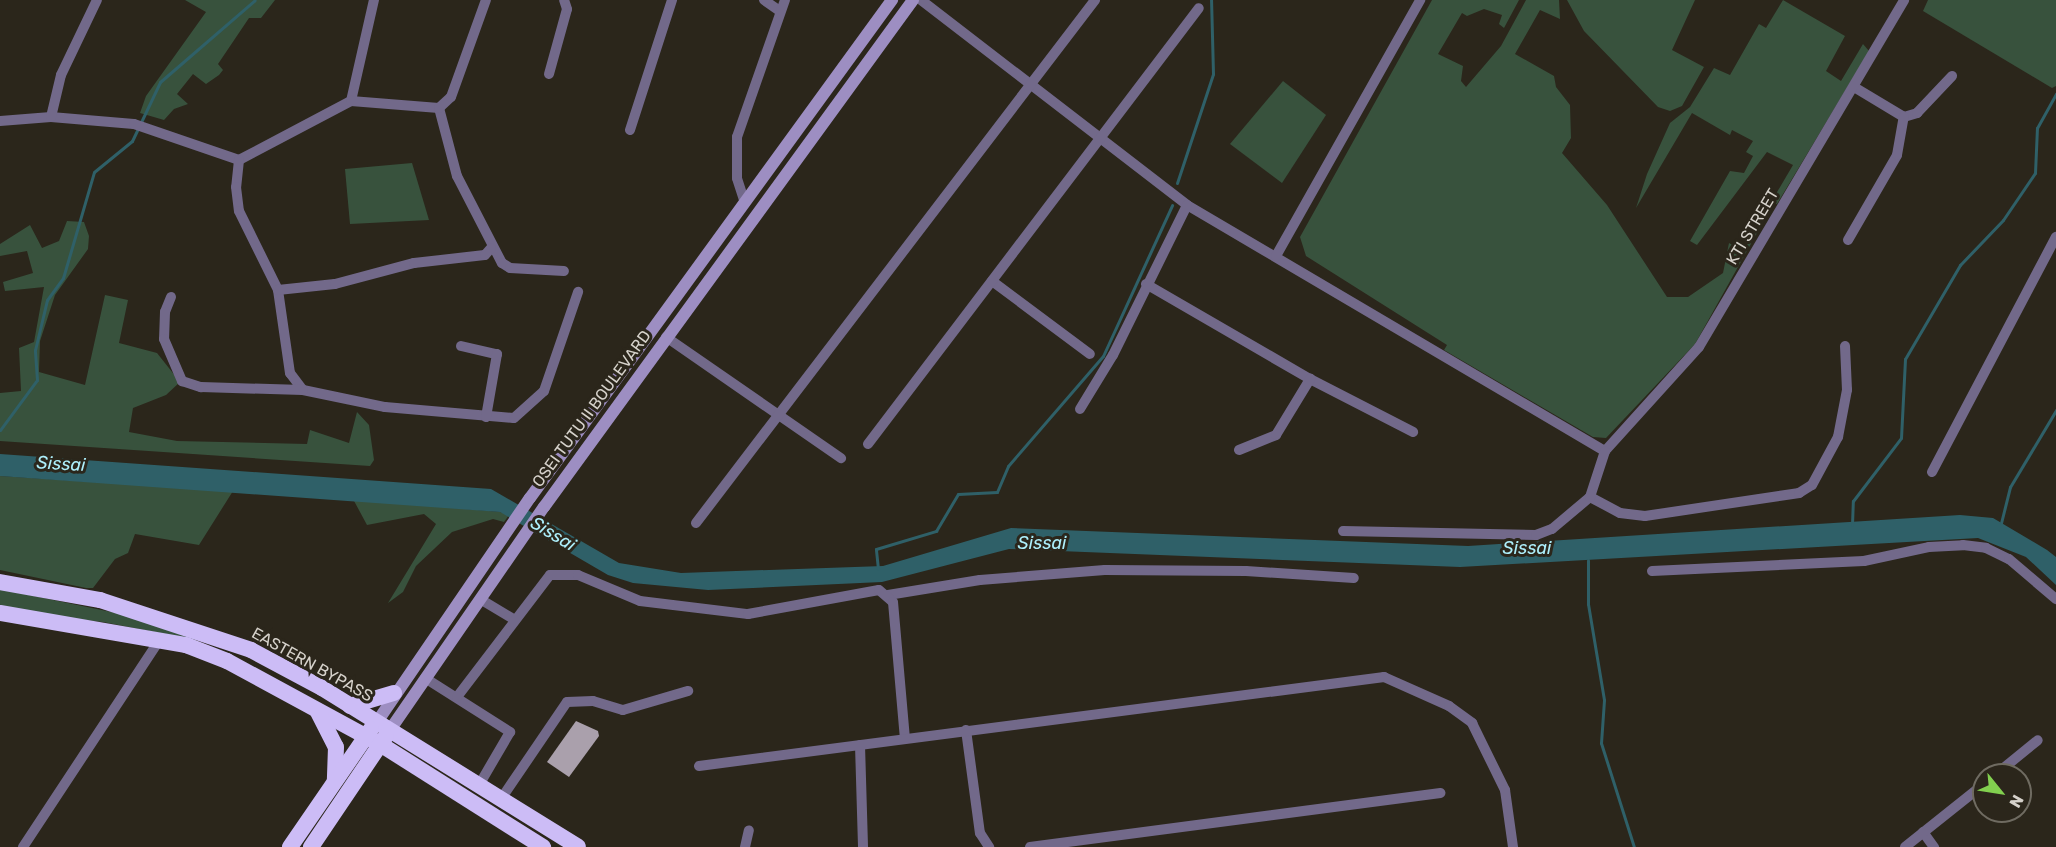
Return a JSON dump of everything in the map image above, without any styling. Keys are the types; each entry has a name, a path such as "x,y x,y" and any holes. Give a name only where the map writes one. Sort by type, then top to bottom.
{"highway":[{"name":"EASTERN BYPASS","path":"0,582 100,600 206,632 280,665 578,847"},
{"name":"EASTERN BYPASS","path":"0,613 159,640 227,661 373,741 543,847"},
{"path":"350,706 394,693"},
{"path":"315,709 336,747 331,790"},
{"name":"OSEI TUTU II BOULEVARD","path":"311,847 383,726"},
{"name":"OSEI TUTU II BOULEVARD","path":"290,847 331,790 373,741"}],"main road":[{"name":"OSEI TUTU II BOULEVARD","path":"383,726 394,693 530,498 892,0"},
{"name":"OSEI TUTU II BOULEVARD","path":"383,726 425,678 666,337 913,0"}],"street":[{"path":"51,117 61,75 97,0"},
{"path":"351,101 374,0"},
{"path":"0,121 51,117 134,124 239,160 351,101 439,108 451,97 486,0"},
{"path":"549,74 567,9 564,0"},
{"path":"630,130 672,0"},
{"path":"764,0 780,11"},
{"path":"745,203 737,178 737,137 785,0"},
{"path":"921,0 1187,205 1605,451 1590,497 1552,530 1536,535 1342,531"},
{"path":"696,523 777,413 1095,0"},
{"path":"1276,256 1420,0"},
{"name":"KTI STREET","path":"1605,451 1699,347 1904,0"},
{"path":"868,444 1199,8"},
{"path":"1854,87 1904,117 1917,113 1952,76"},
{"path":"439,108 457,176 491,248 510,268 564,271"},
{"path":"1848,240 1897,155 1904,117"},
{"path":"239,160 236,187 239,211 278,290 290,373 303,390"},
{"path":"1080,409 1113,355 1187,205"},
{"path":"1932,472 2056,237"},
{"path":"278,290 335,284 414,263 485,255 491,248"},
{"path":"992,281 1090,354"},
{"path":"1146,285 1310,379 1413,432"},
{"path":"171,297 165,312 164,339 182,381 201,387 303,390 385,407 514,418 544,391 578,292"},
{"path":"666,337 841,458"},
{"path":"461,346 497,354 486,417"},
{"path":"1590,497 1620,513 1645,516 1799,493 1812,485 1838,437 1847,390 1845,346"},
{"path":"1239,450 1276,435 1310,379"},
{"path":"1652,571 1864,561 1963,545 1986,548 2009,559 2056,599"},
{"path":"457,697 513,619 550,575 565,573 640,601 748,614 879,590 888,595 980,580 1105,570 1246,571 1354,578"},
{"path":"888,595 899,648 905,738"},
{"path":"480,599 513,619"},
{"path":"23,847 159,640"},
{"path":"699,766 1384,677 1449,705 1472,723 1505,790 1513,847"},
{"path":"425,678 510,732 479,785"},
{"path":"501,799 567,702 593,701 623,710 688,691"},
{"path":"966,730 980,833 989,847"},
{"path":"2010,763 2038,740"},
{"path":"860,745 862,847"},
{"path":"1030,847 1440,793"},
{"path":"1905,847 1972,793"},
{"path":"745,847 749,830"},
{"path":"1923,832 1934,847"}],"green space":[{"path":"185,0 275,0 261,18 249,18 218,64 223,70 219,75 206,84 193,74 177,94 188,104 174,109 164,120 140,113 146,96 206,12"},
{"path":"1432,0 1519,0 1504,28 1499,24 1502,15 1484,9 1467,16 1462,13 1438,54 1463,66 1461,81 1466,87 1501,46 1526,0 1559,0 1560,19 1540,10 1515,54 1554,76 1556,87 1570,105 1571,138 1562,153 1607,205 1667,297 1688,297 1723,273 1729,243 1743,251 1767,215 1695,344 1606,438 1593,437 1444,350 1447,345 1306,256 1300,237"},
{"path":"1567,0 1695,0 1672,50 1704,67 1682,106 1670,111 1658,107 1584,31"},
{"path":"1783,0 1845,36 1826,71 1841,81 1863,44 1869,51 1777,204 1770,204 1793,165 1767,152 1697,245 1690,241 1730,171 1744,173 1753,156 1746,152 1753,141 1732,130 1730,135 1692,113 1636,208 1647,174 1670,123 1690,107 1714,68 1730,75 1759,24 1766,28"},
{"path":"1928,0 2056,0 2056,86 2052,88 1923,11"},
{"path":"1283,81 1326,115 1282,183 1230,144"},
{"path":"412,163 429,220 350,224 345,169"},
{"path":"67,221 84,222 89,236 88,249 55,295 40,341 39,372 85,385 105,295 128,300 119,343 157,353 180,382 166,395 133,408 129,432 177,441 307,444 310,430 349,443 357,412 369,425 374,460 370,466 0,441 0,393 21,391 19,348 34,342 44,287 5,291 3,282 33,273 27,251 0,256 0,244 30,225 42,248 59,241"},
{"path":"0,476 233,491 199,545 135,534 128,553 115,559 93,588 86,588 0,570"},
{"path":"353,499 500,512 509,515 504,522 493,519 452,532 416,566 403,592 388,603 436,524 424,514 367,525"},
{"path":"0,589 155,621 222,645 103,622 0,611"}],"water":[{"name":"Sissai","path":"0,454 491,489 619,563 681,573 883,566 1011,528 1468,546 1960,515 1993,518 2047,550 2056,557 2056,585 2026,557 1978,538 1460,567 1009,549 882,582 708,590 633,583 608,575 500,512 0,476"}],"building":[{"path":"576,721 598,731 599,736 569,777 547,762"}],"waterway":[{"path":"0,430 37,380 35,350 47,300 63,278 94,172 132,141 160,82 255,0"},
{"path":"1177,183 1213,74 1211,0"},
{"path":"1852,525 1853,501 1901,438 1905,359 1960,265 2003,220 2035,173 2037,128 2056,94"},
{"path":"878,569 876,549 936,531 958,494 997,492 1008,466 1103,356 1172,205"},
{"path":"2001,523 2010,487 2056,410"},
{"path":"1588,560 1588,604 1604,700 1601,743 1634,847"}]}
